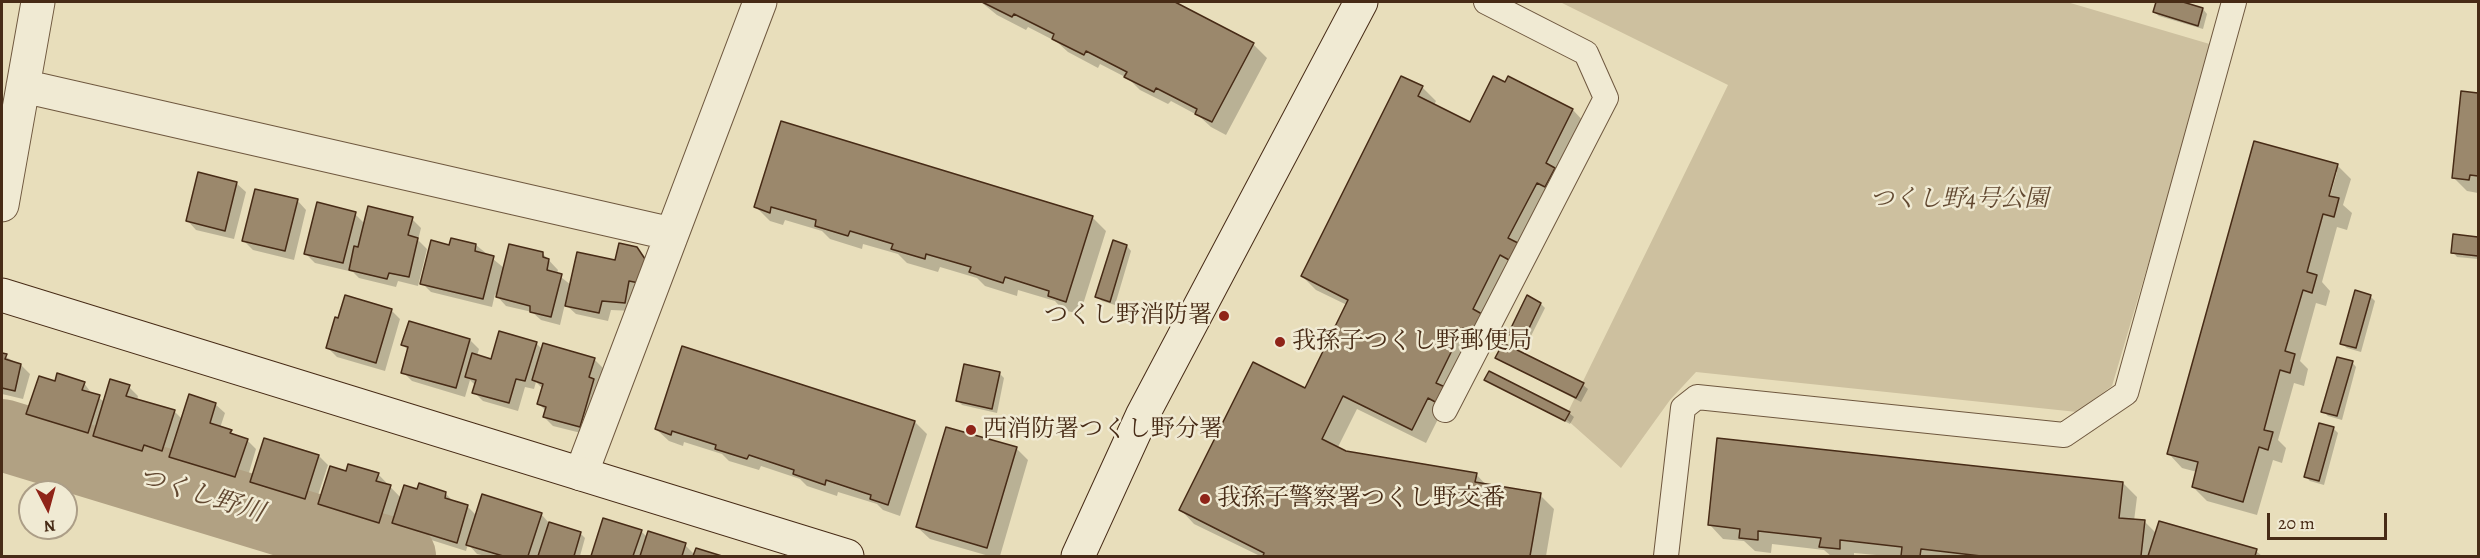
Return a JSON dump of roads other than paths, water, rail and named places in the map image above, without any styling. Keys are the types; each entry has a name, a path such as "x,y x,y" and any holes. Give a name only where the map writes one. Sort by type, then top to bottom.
{"street":[{"path":"2,205 38,2"},
{"path":"581,474 760,2"},
{"path":"1078,556 1142,416 1361,2"},
{"path":"23,86 672,234"},
{"path":"2,295 847,556"}],"lane":[{"path":"1445,410 1606,98 1586,53 1486,2"},
{"path":"1666,556 1683,408 1697,397 2064,435 2126,393 2234,2"}],"waterway":[{"name":"つくし野川","path":"2,435 400,556"}],"place":[{"name":"つくし野消防署","path":"1224,316"},
{"name":"我孫子つくし野郵便局","path":"1280,342"},
{"name":"西消防署つくし野分署","path":"971,430"},
{"name":"我孫子警察署つくし野交番","path":"1205,499"}],"park label":[{"name":"つくし野4号公園","path":"1959,200"}]}
